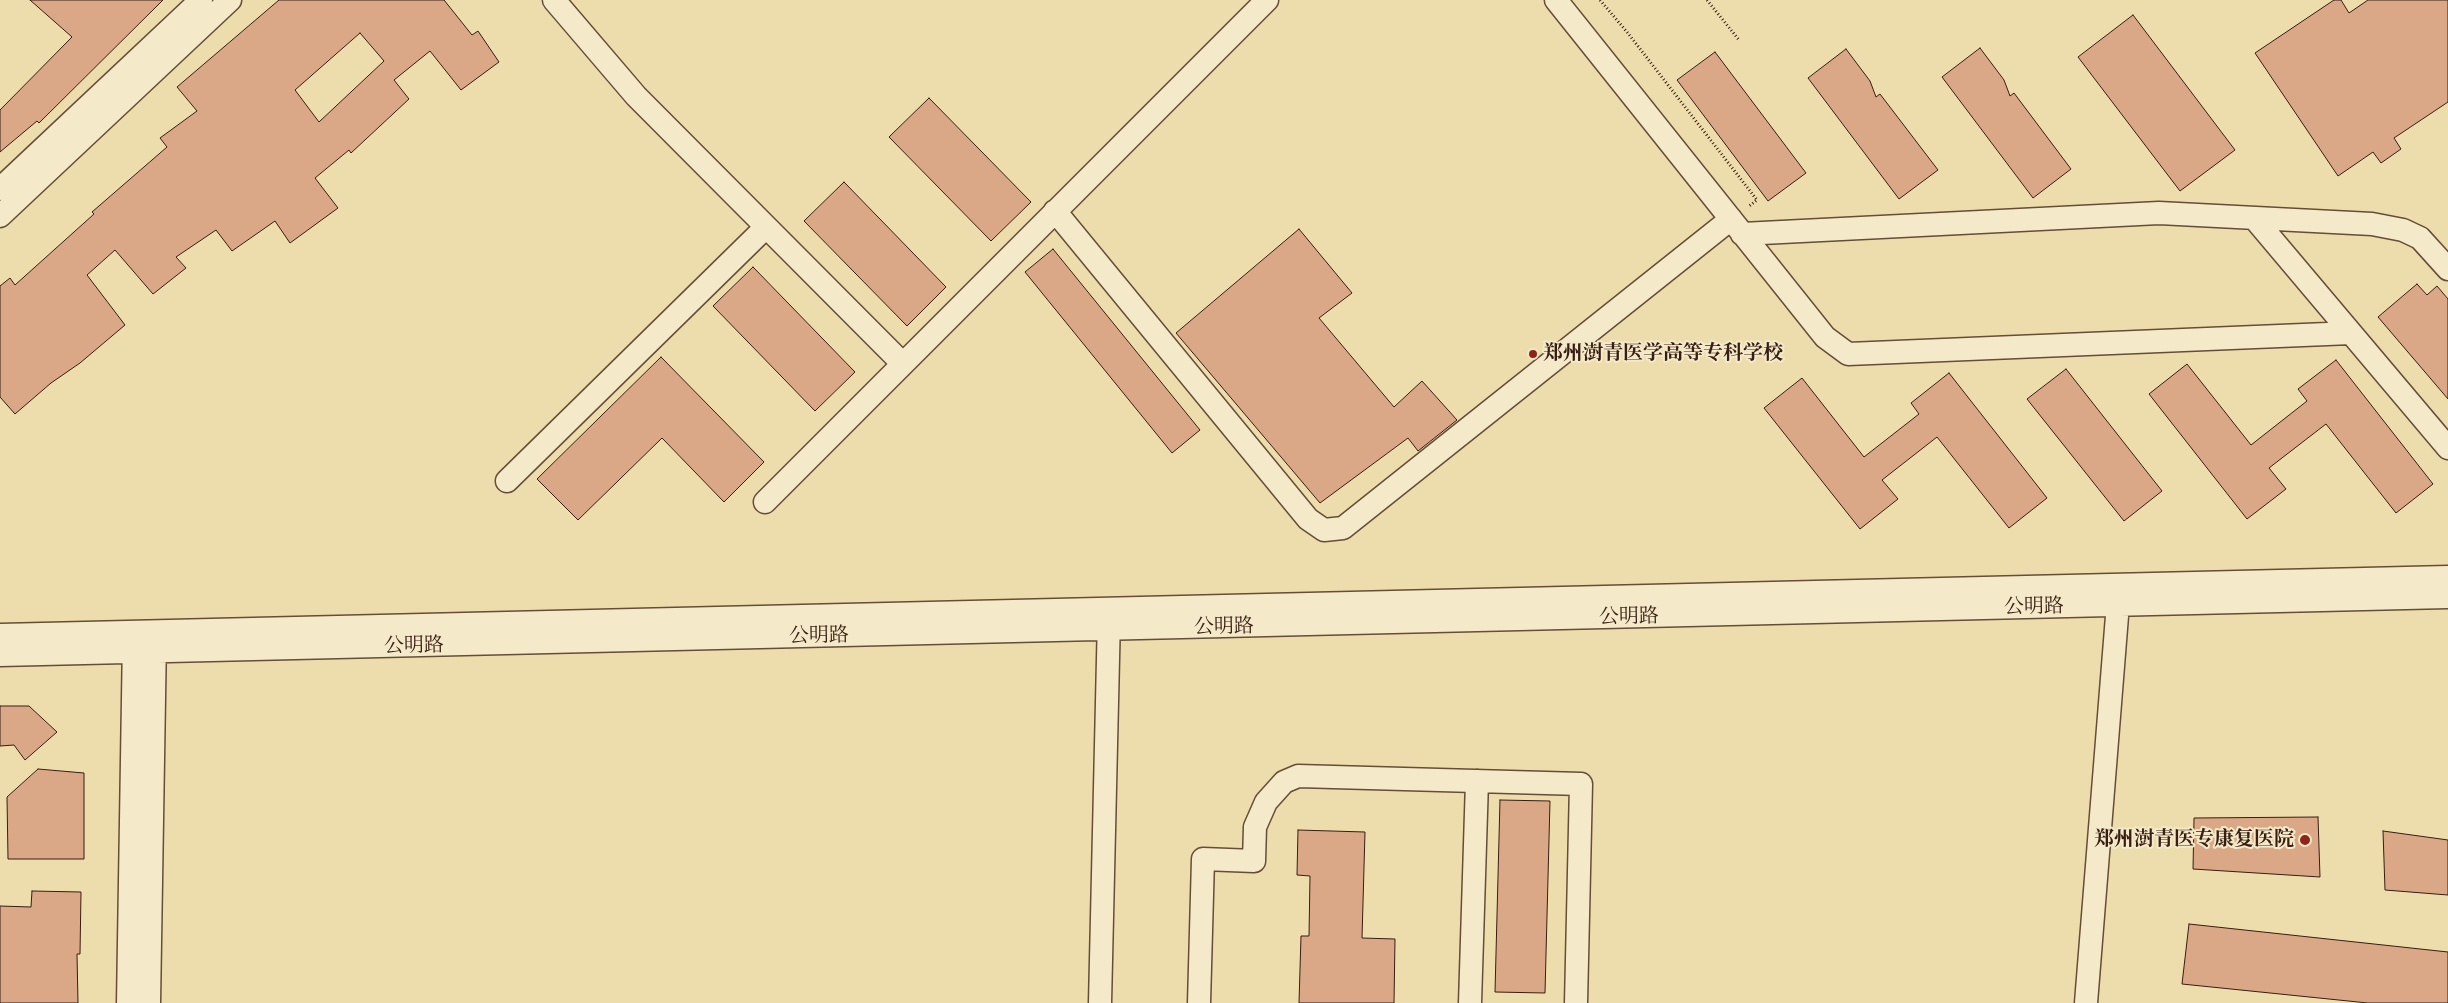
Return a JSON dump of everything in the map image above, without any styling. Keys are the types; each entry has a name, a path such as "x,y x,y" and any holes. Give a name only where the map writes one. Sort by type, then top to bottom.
{"street":[{"path":"0,189 201,0"},
{"path":"0,216 230,0"},
{"path":"554,0 636,96 903,364"},
{"path":"765,502 1267,0"},
{"path":"1556,0 1825,337 1848,354 2351,332"},
{"path":"1055,212 1308,519 1324,530 1343,528 1736,227 2159,213 2372,224 2403,230 2420,238 2448,270"},
{"path":"2254,218 2448,448"},
{"path":"506,481 766,227"},
{"name":"公明路","path":"0,655 145,642 2118,595 2448,577"},
{"path":"2086,1003 2118,595"},
{"name":"公明路","path":"2118,595 2448,597"},
{"path":"1100,1003 1109,620"},
{"name":"公明路","path":"0,635 145,642"},
{"path":"128,1003 145,642"},
{"path":"145,642 149,1003"},
{"path":"1199,1003 1203,860 1254,861 1255,827 1266,802 1284,782 1298,776 1581,784 1576,1003"},
{"path":"1470,1003 1477,781"}],"path":[{"path":"1600,0 1757,200 1736,227"},
{"path":"1707,0 1740,40"}],"building":[{"path":"30,0 163,0 39,123 37,121 0,152 0,110 72,37"},
{"path":"279,0 444,0 472,35 478,31 499,62 461,90 430,51 394,80 409,99 351,153 349,150 315,178 338,208 290,243 275,221 232,251 216,230 176,257 186,268 153,294 115,250 87,275 125,325 15,414 0,397 0,286 10,278 15,285 94,214 92,212 167,147 160,138 197,111 177,87","holes":["360,33 384,61 319,122 295,90"]},
{"path":"2334,0 2341,0 2349,13 2368,0 2448,0 2448,102 2394,138 2401,149 2381,163 2373,152 2338,176 2255,53"},
{"path":"2133,15 2235,150 2180,191 2078,57"},
{"path":"1980,48 2004,80 2010,96 2014,93 2071,169 2033,198 1942,77"},
{"path":"1846,49 1870,81 1876,97 1880,94 1938,170 1899,199 1808,78"},
{"path":"1715,52 1806,173 1768,201 1677,80"},
{"path":"929,98 1031,202 991,241 889,137"},
{"path":"844,182 946,287 907,326 804,221"},
{"path":"1299,229 1352,293 1319,318 1394,407 1422,381 1457,420 1418,451 1408,438 1320,503 1176,333"},
{"path":"1053,249 1200,430 1172,453 1025,272"},
{"path":"753,267 855,372 815,411 713,306"},
{"path":"2417,284 2427,295 2437,286 2448,299 2448,399 2378,317"},
{"path":"661,357 764,462 724,502 662,438 578,520 537,479"},
{"path":"2336,360 2433,484 2396,513 2326,424 2269,468 2286,489 2247,519 2149,394 2187,364 2251,445 2307,401 2298,389"},
{"path":"2066,369 2162,491 2124,521 2027,399"},
{"path":"1949,373 2047,498 2009,528 1937,437 1882,480 1898,499 1860,529 1764,408 1802,378 1864,457 1919,414 1911,403"},
{"path":"0,706 29,706 57,732 25,760 14,745 0,746"},
{"path":"38,769 84,773 84,859 8,859 7,797"},
{"path":"1500,800 1550,801 1545,993 1495,992"},
{"path":"2318,817 2320,877 2193,869 2194,818"},
{"path":"1298,830 1365,832 1362,938 1395,939 1394,1003 1299,1003 1301,936 1309,936 1310,876 1297,875"},
{"path":"2383,831 2448,840 2448,895 2385,890"},
{"path":"32,891 81,892 80,954 77,954 78,1003 0,1003 0,906 31,907"},
{"path":"2189,924 2448,952 2448,1003 2368,1003 2182,984"}],"place":[{"name":"郑州澍青医学高等专科学校","path":"1533,354"},
{"name":"郑州澍青医专康复医院","path":"2305,840"}]}
